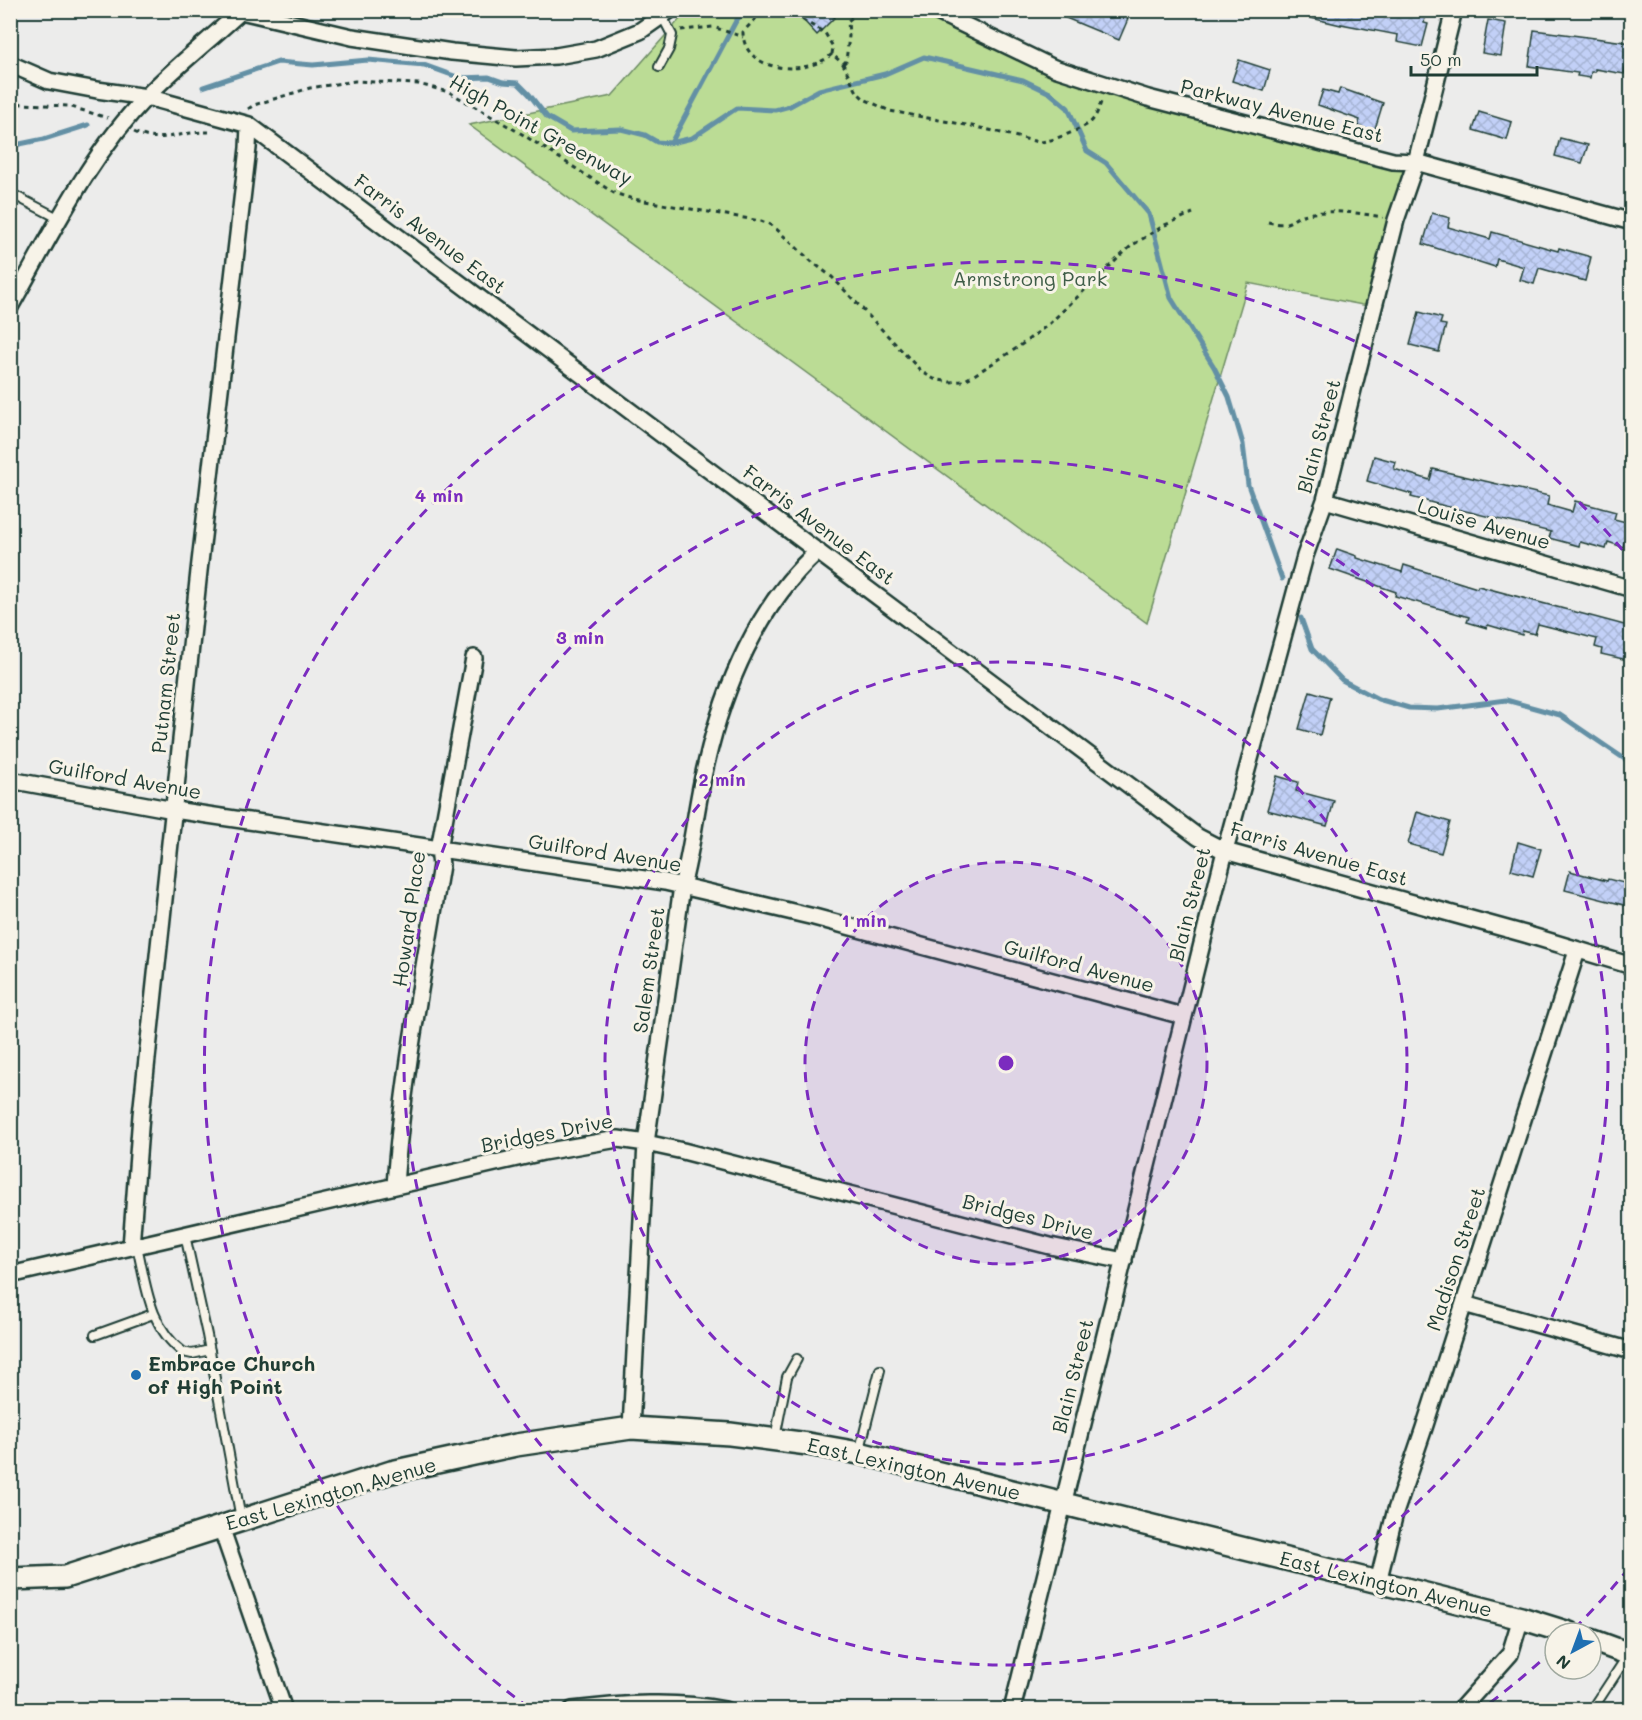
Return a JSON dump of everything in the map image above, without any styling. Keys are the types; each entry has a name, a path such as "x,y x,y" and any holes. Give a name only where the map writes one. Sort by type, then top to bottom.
{"main road":[{"name":"East Lexington Avenue","path":"10,1579 65,1577 391,1472 516,1445 631,1428 730,1434 859,1453 1543,1625"},
{"path":"1603,1644 1630,1654"}],"street":[{"name":"Parkway Avenue East","path":"933,10 1054,68 1148,98 1393,161 1416,162 1632,222"},
{"name":"Blain Street","path":"1012,1710 1225,851 1305,556 1324,500 1396,220 1416,162 1454,10"},
{"path":"10,307 83,178 147,97 241,11 352,37 452,52 516,58 556,56 596,49 640,31 666,13"},
{"name":"Farris Avenue East","path":"10,64 49,81 147,97 243,122 1198,837 1225,851 1632,966"},
{"name":"Putnam Street","path":"134,1246 141,1115 198,583 248,148 243,122"},
{"name":"Louise Avenue","path":"1324,500 1632,588"},
{"name":"Salem Street","path":"631,1428 646,1143 682,886 690,854 705,764 727,691 741,658 765,613 805,563 818,551"},
{"name":"Howard Place","path":"395,1186 397,1155 416,1017 441,866 439,849 474,658"},
{"name":"Guilford Avenue","path":"10,780 174,810 682,886 814,917 1183,1016"},
{"name":"Madison Street","path":"1378,1582 1395,1513 1577,951"},
{"name":"Bridges Drive","path":"10,1275 543,1152 618,1138 683,1151 1050,1246 1124,1261"},
{"path":"1464,1304 1632,1351"},
{"path":"221,1527 285,1710"},
{"path":"1461,1710 1510,1654 1521,1618"},
{"path":"572,1710 625,1704 707,1706 724,1710"}],"lane":[{"path":"659,67 669,49 672,35 666,13"},
{"path":"10,192 60,219"},
{"path":"185,1235 210,1350 241,1520"},
{"path":"134,1246 153,1314 160,1327 183,1353 192,1354 210,1350"},
{"path":"95,1335 153,1314"},
{"path":"775,1440 787,1377 797,1359"},
{"path":"859,1453 880,1370"},
{"path":"1592,1710 1630,1654"}],"path":[{"path":"843,64 846,61 849,36 848,21 860,10"},
{"path":"793,14 825,33 833,47 832,54 825,60 804,68 780,68 748,52 741,36 759,15 793,14"},
{"path":"672,35 683,29 713,27 741,36"},
{"path":"832,54 843,64 857,92 864,99 890,111 1042,142 1089,124 1096,115 1108,85"},
{"name":"High Point Greenway","path":"243,122 244,111 254,105 310,88 355,81 418,84 449,92 522,134 614,193 773,226 832,277 922,372 934,379 950,382 963,381 1017,348 1049,324 1131,246 1164,225 1193,213"},
{"path":"10,99 22,104 68,106 109,118"},
{"path":"132,131 145,137 159,139 183,134 214,132"},
{"path":"1268,222 1280,225 1291,223 1305,214 1328,211 1356,212 1396,220"}],"green space":[{"name":"Armstrong Park","path":"933,10 1054,68 1416,162 1378,308 1248,283 1147,623 469,125 612,96 687,11"}],"building":[{"path":"794,10 829,10 835,17 817,35"},
{"path":"1108,10 1128,19 1119,40 1049,11"},
{"path":"1303,10 1418,10 1426,12 1424,23 1428,24 1422,47 1397,42 1398,35 1307,17 1303,14"},
{"path":"1488,20 1506,23 1501,56 1482,53"},
{"path":"1534,30 1632,43 1632,59 1627,58 1624,74 1595,69 1595,72 1591,72 1590,78 1577,76 1578,73 1529,66"},
{"path":"1239,60 1270,70 1264,91 1232,81"},
{"path":"1340,88 1383,103 1374,132 1358,126 1360,120 1318,105 1323,90 1338,94"},
{"path":"1479,112 1512,122 1507,140 1473,130"},
{"path":"1560,138 1588,145 1582,163 1555,156"},
{"path":"1432,213 1450,218 1448,227 1490,239 1492,232 1558,251 1559,248 1591,257 1585,281 1539,268 1534,284 1520,280 1524,267 1497,259 1495,267 1423,244"},
{"path":"1419,312 1442,318 1440,324 1446,325 1439,352 1410,345"},
{"path":"1374,456 1396,462 1394,469 1430,480 1433,469 1549,496 1547,505 1572,512 1575,501 1616,512 1614,519 1630,523 1623,547 1608,542 1606,549 1580,542 1579,546 1549,538 1551,532 1411,497 1412,494 1367,481"},
{"path":"1337,549 1357,556 1357,558 1402,572 1404,565 1477,588 1478,586 1632,627 1632,661 1601,654 1602,649 1595,647 1597,639 1538,624 1535,634 1523,631 1522,635 1488,625 1487,628 1467,622 1469,617 1395,596 1396,592 1330,569"},
{"path":"1310,691 1330,697 1320,735 1299,729"},
{"path":"1277,776 1298,782 1296,791 1334,801 1327,826 1267,810"},
{"path":"1417,812 1450,822 1441,853 1408,844"},
{"path":"1518,842 1541,849 1533,876 1511,870"},
{"path":"1570,871 1632,885 1632,907 1565,890"}],"waterway":[{"path":"671,143 736,21 745,10"},
{"path":"203,87 278,62 313,65 368,60 424,65 460,78 489,77 503,82 518,83 547,117 571,131 621,129 645,135 657,142 671,143 692,138 737,108 775,110 790,106 819,90 885,74 924,57 1023,80 1050,93 1068,108 1087,151 1106,163 1149,214 1171,298 1214,367 1229,397 1243,444 1248,485 1282,579"},
{"path":"10,146 44,139 88,125"},
{"path":"1301,618 1312,649 1342,680 1378,699 1409,708 1438,709 1506,700 1560,715 1632,764"}],"place":[{"name":"Embrace Church of High Point","path":"136,1375"}]}
